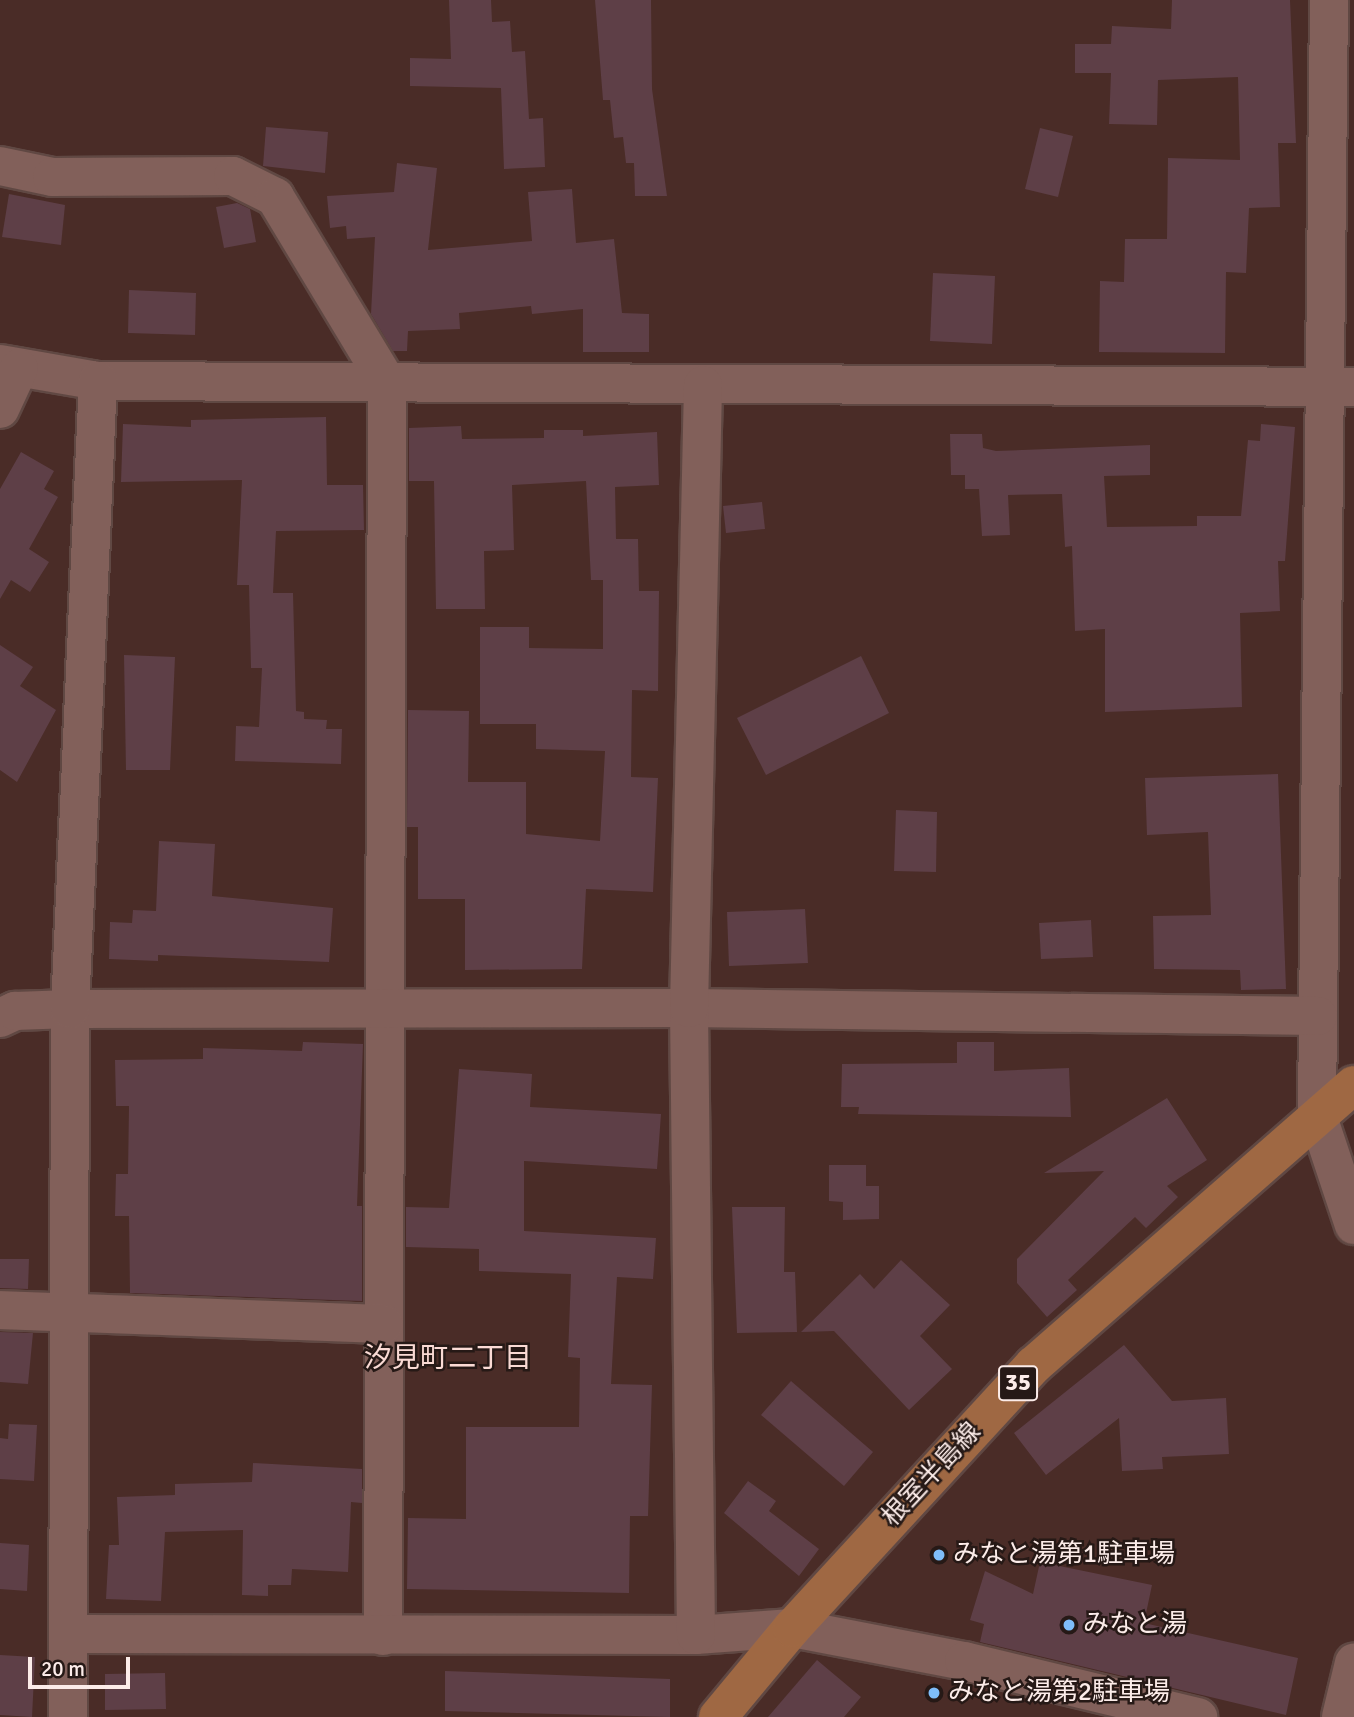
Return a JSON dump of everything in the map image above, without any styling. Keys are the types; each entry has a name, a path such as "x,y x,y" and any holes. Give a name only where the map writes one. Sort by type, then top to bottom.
{"main road":[{"name":"根室半島線","path":"718,1717 792,1628 1034,1365 1317,1114 1354,1085"}],"street":[{"path":"1328,0 1341,387 1318,1016 1317,1114 1354,1224"},
{"path":"0,166 52,177 233,176 275,197 387,383 388,1009 383,1636"},
{"path":"0,408 10,366 98,381 1341,387"},
{"path":"68,1717 73,1634 70,1009 98,381"},
{"path":"696,1635 689,1008 703,385"},
{"path":"0,1018 15,1012 70,1009 689,1008 1318,1016"},
{"path":"0,1310 384,1324"},
{"path":"73,1634 696,1635 792,1628 964,1661 1198,1717"},
{"path":"1342,1717 1354,1662"}],"building":[{"path":"449,0 491,0 492,22 510,21 512,52 525,51 529,119 543,118 545,167 504,169 501,88 410,86 410,58 451,59"},
{"path":"595,0 651,0 652,89 667,196 635,196 634,163 626,163 623,137 614,138 610,100 603,100"},
{"path":"1172,0 1290,0 1296,143 1278,143 1280,207 1249,208 1246,273 1226,272 1225,353 1099,352 1100,281 1124,282 1125,239 1167,239 1168,158 1240,160 1238,77 1158,80 1157,125 1109,124 1111,73 1075,73 1075,44 1111,44 1112,26 1171,29"},
{"path":"266,127 328,132 325,173 263,166"},
{"path":"1040,128 1073,136 1058,197 1025,189"},
{"path":"397,163 437,168 428,250 532,241 528,192 572,189 576,243 614,239 622,313 649,314 649,352 583,352 583,309 532,314 531,306 459,313 460,329 408,331 407,351 393,351 371,314 375,237 347,239 346,226 330,228 327,196 394,192"},
{"path":"9,194 65,205 61,245 2,237"},
{"path":"237,203 250,209 256,242 224,248 216,207"},
{"path":"933,273 995,276 992,344 930,341"},
{"path":"129,290 196,293 195,335 128,333"},
{"path":"326,417 327,485 363,485 364,530 276,531 273,593 293,593 296,711 304,712 304,719 327,720 326,729 342,729 341,764 235,761 236,726 259,727 262,668 251,668 249,585 237,585 242,480 121,482 123,424 191,427 191,420"},
{"path":"1261,424 1295,427 1285,561 1278,561 1280,611 1240,613 1242,707 1105,712 1105,629 1075,631 1072,546 1065,547 1062,494 1008,495 1010,535 982,536 979,489 965,489 965,475 951,475 950,434 982,434 983,448 996,451 1150,445 1150,475 1104,476 1107,527 1197,526 1197,516 1241,516 1248,440 1260,441"},
{"path":"461,426 462,439 544,438 544,430 583,430 583,436 657,432 659,485 615,487 616,539 638,539 639,591 659,591 658,691 632,690 631,777 658,778 653,892 586,889 582,969 465,970 465,899 418,899 418,827 407,827 408,710 469,711 468,782 526,782 526,834 600,841 605,751 536,749 536,724 480,724 480,627 529,627 529,648 603,649 603,580 591,580 586,481 512,485 514,550 484,551 485,609 436,609 434,481 409,481 409,428"},
{"path":"21,452 54,471 44,489 58,497 29,549 49,562 30,592 11,580 0,599 0,489"},
{"path":"762,502 765,529 726,533 723,506"},
{"path":"0,645 33,667 20,686 56,710 17,782 0,770"},
{"path":"124,655 175,657 170,770 126,770"},
{"path":"861,656 889,713 766,775 737,718"},
{"path":"1278,774 1286,989 1241,990 1240,970 1154,969 1153,916 1211,915 1208,832 1147,835 1145,778"},
{"path":"896,810 937,812 936,872 894,871"},
{"path":"159,841 215,844 212,896 333,908 329,962 158,955 158,961 109,959 110,922 132,923 133,910 156,911"},
{"path":"805,909 808,963 729,966 727,912"},
{"path":"1091,920 1093,957 1041,959 1039,923"},
{"path":"303,1042 363,1044 357,1206 362,1206 362,1301 130,1293 129,1216 115,1216 116,1174 128,1174 129,1106 116,1106 115,1060 203,1059 203,1048 302,1051"},
{"path":"957,1042 994,1042 994,1071 1069,1068 1071,1117 858,1114 859,1107 841,1107 842,1064 957,1063"},
{"path":"459,1069 532,1074 530,1107 661,1114 657,1169 524,1161 524,1231 656,1238 653,1279 617,1277 611,1384 652,1385 648,1516 630,1516 629,1593 407,1589 408,1518 466,1519 466,1427 579,1427 580,1358 568,1357 571,1274 479,1271 479,1249 406,1247 406,1207 449,1208"},
{"path":"1167,1098 1207,1160 1167,1186 1178,1197 1146,1228 1135,1217 1068,1280 1077,1290 1047,1317 1017,1283 1017,1259 1104,1171 1044,1173"},
{"path":"829,1165 866,1165 866,1186 879,1186 879,1219 843,1220 843,1202 829,1201"},
{"path":"732,1207 785,1207 784,1272 795,1272 797,1332 737,1333"},
{"path":"0,1259 29,1259 28,1289 0,1288"},
{"path":"901,1260 950,1305 920,1336 952,1369 909,1410 834,1331 801,1332 860,1274 874,1289"},
{"path":"0,1332 33,1333 28,1384 0,1382"},
{"path":"1124,1345 1172,1401 1226,1398 1229,1454 1162,1457 1163,1469 1122,1471 1119,1418 1046,1475 1014,1433"},
{"path":"791,1381 873,1452 844,1486 761,1415"},
{"path":"9,1424 37,1425 34,1481 0,1479 0,1438 8,1439"},
{"path":"253,1463 362,1469 362,1503 351,1502 348,1572 292,1569 291,1585 268,1585 268,1596 242,1595 243,1530 165,1532 161,1601 106,1599 109,1545 119,1545 117,1497 175,1495 175,1484 252,1482"},
{"path":"748,1481 776,1501 769,1511 819,1549 799,1576 724,1513"},
{"path":"0,1543 29,1545 27,1591 0,1589"},
{"name":"みなと湯","path":"1040,1562 1152,1585 1144,1623 1298,1658 1286,1715 980,1642 984,1624 970,1620 985,1571 1033,1594"},
{"path":"0,1655 35,1657 32,1717 0,1715"},
{"path":"817,1660 861,1697 844,1717 768,1717"},
{"path":"445,1671 670,1679 670,1717 445,1711"},
{"path":"165,1673 166,1709 105,1710 105,1674"}],"place":[{"name":"みなと湯第1駐車場","path":"939,1555"},
{"name":"みなと湯","path":"1069,1625"},
{"name":"みなと湯第2駐車場","path":"934,1693"}],"district":[{"name":"汐見町二丁目","path":"448,1358"}]}
